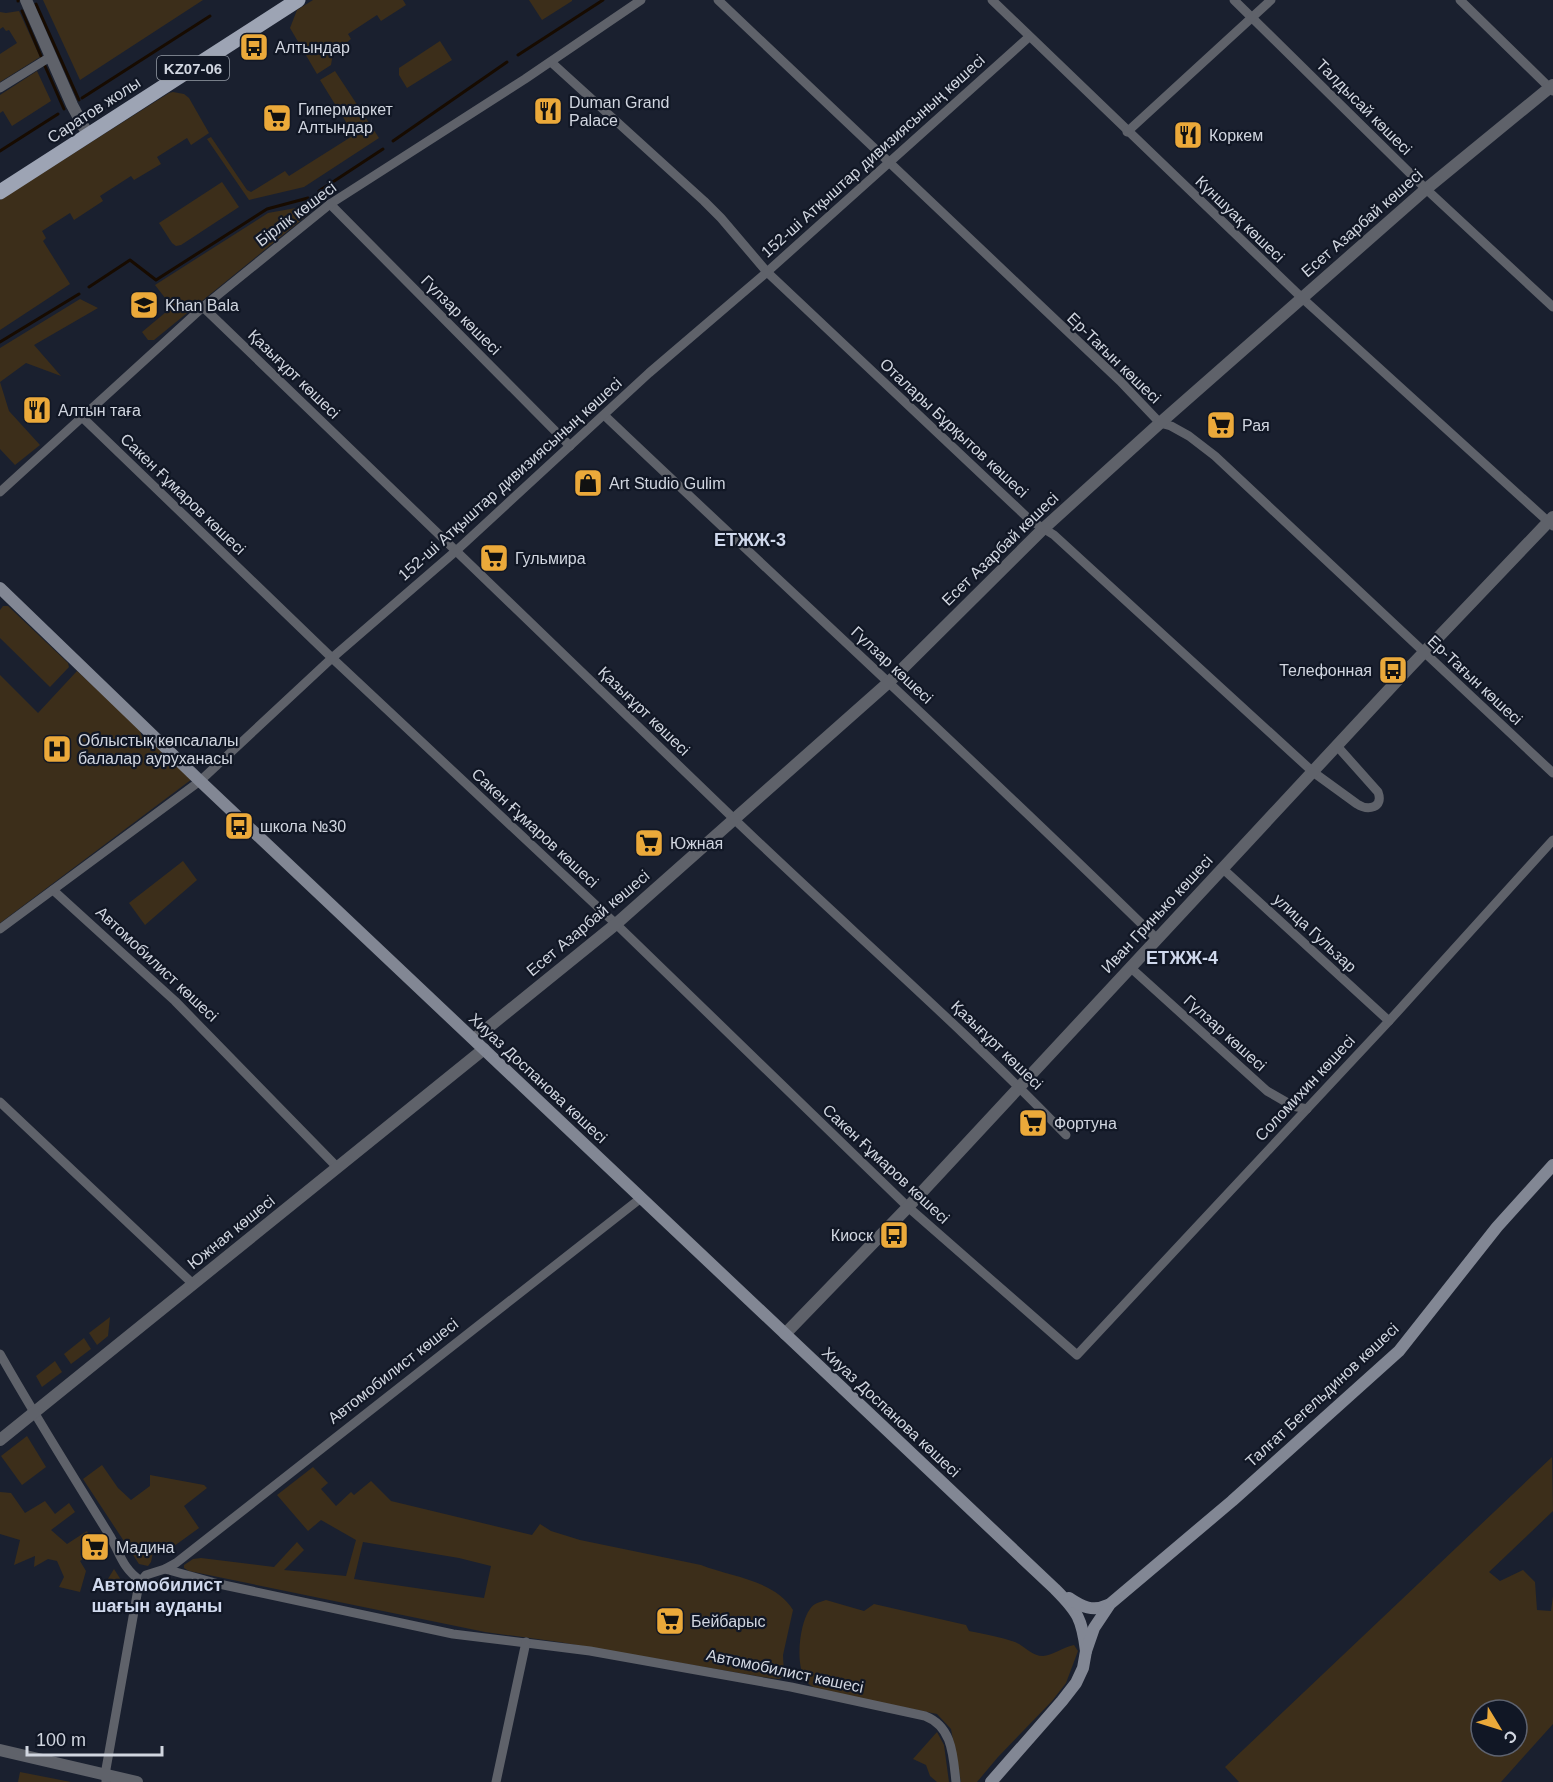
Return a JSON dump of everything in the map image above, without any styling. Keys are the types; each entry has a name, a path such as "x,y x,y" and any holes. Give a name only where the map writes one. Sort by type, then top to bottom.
{"main road":[{"name":"Саратов жолы","path":"0,192 283,0"},
{"name":"Саратов жолы","path":"0,182 86,132 298,0"},
{"name":"Хиуаз Доспанова көшесі","path":"0,588 200,781 1055,1590"},
{"name":"Талғат Бегельдинов көшесі","path":"1114,1600 1228,1504 1399,1351 1497,1227 1553,1165"},
{"path":"1055,1590 1089,1609 1101,1608 1114,1600"},
{"path":"1055,1590 1078,1614 1086,1651"},
{"path":"992,1780 1062,1701 1080,1676 1089,1637 1098,1620 1114,1600"}],"street":[{"path":"26,0 86,132"},
{"name":"Бірлік көшесі","path":"0,492 202,307 330,204 412,154 641,0"},
{"name":"Ер-Тағын көшесі","path":"718,0 1120,381 1160,423 1190,436 1215,456 1553,773"},
{"name":"Күншуақ көшесі","path":"992,0 1301,297 1552,522"},
{"name":"Талдысай көшесі","path":"1234,0 1426,189 1553,307"},
{"path":"1127,132 1271,0"},
{"path":"1460,0 1552,88"},
{"name":"152-ші Атқыштар дивизиясының көшесі","path":"0,929 200,781 332,658 457,550 657,366 767,272 1029,37"},
{"path":"0,88 50,57"},
{"name":"Оталары Бұрқытов көшесі","path":"551,62 717,214 767,272 1030,520 1054,535 1312,772 1364,808 1373,808 1379,803 1380,798 1375,786 1337,746"},
{"name":"Есет Азарбай көшесі","path":"474,1040 616,924 889,681 1043,529 1301,297 1426,189 1552,88"},
{"name":"Гүлзар көшесі","path":"330,204 570,447"},
{"name":"Қазығұрт көшесі","path":"202,307 733,818 1019,1086 1066,1135"},
{"name":"Гүлзар көшесі","path":"604,415 812,612 889,681 1158,939"},
{"name":"Сакен Ғұмаров көшесі","path":"82,417 332,658 616,924 908,1207 1077,1355"},
{"name":"Иван Гринько көшесі","path":"785,1334 908,1207 1424,652 1552,522"},
{"name":"Соломихин көшесі","path":"1077,1355 1389,1021 1553,840"},
{"name":"улица Гульзар","path":"1222,868 1389,1021"},
{"name":"Автомобилист көшесі","path":"53,890 175,1001 337,1167"},
{"name":"Гүлзар көшесі","path":"1131,968 1267,1090 1293,1106 1307,1109"},
{"name":"Южная көшесі","path":"0,1440 484,1049"},
{"path":"0,1102 193,1284"},
{"name":"Автомобилист көшесі","path":"139,1585 151,1573 165,1569 181,1558 641,1198"},
{"path":"0,1354 33,1413 111,1538 123,1565 139,1585 106,1779"},
{"name":"Автомобилист көшесі","path":"165,1569 219,1584 453,1634 590,1651 718,1674 925,1716 945,1731 952,1753 956,1782"},
{"path":"496,1782 526,1642"},
{"path":"0,1750 106,1779 137,1782"}],"shaded area":[{"path":"43,0 203,0 80,80"},
{"path":"313,0 403,0 406,5 381,21 377,15 348,34 351,39 333,53 331,65 317,74 290,28 297,10"},
{"path":"529,0 572,0 572,1 542,20"},
{"path":"19,11 40,57 0,82 0,54 17,43 9,30 6,31 3,27 0,29 0,12"},
{"path":"440,41 452,60 407,88 399,75 399,68"},
{"path":"37,71 51,101 12,126 3,111 0,113 0,95"},
{"path":"335,71 379,138 304,187 249,200 207,139 211,137 247,190 251,192 285,171 289,176 354,135 320,80"},
{"path":"173,92 184,94 189,98 209,133 191,145 187,138 157,157 161,164 134,180 131,176 100,196 103,201 74,220 70,213 42,231 46,238 43,241 70,284 0,330 0,200"},
{"path":"222,182 239,207 181,245 176,246 172,243 159,223"},
{"path":"311,203 310,213 154,340 148,340 142,332 172,307 155,285 268,213 307,206"},
{"path":"80,299 98,308 34,345 61,376 26,363 0,382 0,348"},
{"path":"0,382 9,411 40,445 15,465 0,449"},
{"path":"3,606 8,606 68,663 69,667 50,687 0,638 0,610"},
{"name":"Облыстық көпсалалы балалар ауруханасы","path":"77,671 139,728 142,737 151,740 192,779 0,923 0,675 38,713"},
{"path":"183,861 197,880 145,925 129,903"},
{"path":"110,1317 108,1336 97,1345 89,1333"},
{"path":"84,1338 91,1349 71,1364 64,1354"},
{"path":"55,1361 62,1372 42,1387 36,1376"},
{"path":"27,1436 46,1467 22,1485 1,1456"},
{"path":"1552,1457 1553,1511 1489,1572 1500,1581 1523,1570 1535,1582 1537,1610 1551,1611 1553,1596 1553,1724 1529,1751 1529,1698 1469,1698 1469,1758 1523,1758 1501,1782 1239,1782 1225,1767"},
{"path":"102,1465 118,1488 131,1500 150,1486 150,1475 204,1485 207,1488 184,1506 199,1528 170,1549 164,1542 153,1552 148,1566 139,1564 83,1479"},
{"path":"313,1467 328,1483 321,1489 336,1506 351,1492 354,1495 371,1481 391,1501 532,1535 540,1524 551,1531 580,1540 701,1565 751,1581 775,1592 793,1610 783,1655 784,1676 779,1679 769,1678 559,1642 485,1632 189,1571 184,1568 184,1565 193,1559 201,1558 274,1567 297,1542 304,1550 284,1570 346,1576 356,1540 321,1520 308,1531 277,1495","holes":["363,1542 459,1558 491,1566 484,1598 354,1579"]},
{"path":"0,1492 11,1493 25,1513 45,1501 55,1514 69,1503 75,1512 51,1530 67,1544 87,1531 94,1543 89,1547 92,1553 80,1561 86,1571 80,1592 59,1587 64,1577 57,1561 48,1559 34,1567 35,1556 14,1565 20,1540 0,1534"},
{"path":"114,1569 128,1591 103,1587"},
{"path":"826,1600 864,1611 874,1604 966,1625 969,1631 1015,1642 1039,1656 1050,1655 1074,1645 1078,1651 1066,1683 1052,1701 977,1782 961,1782 951,1729 937,1714 825,1691 808,1683 801,1668 800,1657 803,1625 812,1607"},
{"path":"937,1732 944,1745 949,1782 937,1782 930,1776 926,1765 913,1759"},
{"path":"20,1772 71,1782 18,1782"}],"waterway":[{"path":"518,55 603,0"},
{"path":"36,4 79,100"},
{"path":"22,11 41,56"},
{"path":"82,98 210,16"},
{"path":"393,141 507,62"},
{"path":"45,66 64,109"},
{"path":"0,151 58,114"},
{"path":"319,191 383,149"},
{"path":"89,287 130,260 156,280 267,209 308,198"},
{"path":"0,342 79,294"}],"place":[{"name":"Алтындар","path":"254,47"},
{"name":"Duman Grand Palace","path":"548,111"},
{"name":"Гипермаркет Алтындар","path":"277,118"},
{"name":"Коркем","path":"1188,135"},
{"name":"Khan Bala","path":"144,305"},
{"name":"Алтын таға","path":"37,410"},
{"name":"Рая","path":"1221,425"},
{"name":"Art Studio Gulim","path":"588,483"},
{"name":"Гульмира","path":"494,558"},
{"name":"Телефонная","path":"1393,670"},
{"name":"Облыстық көпсалалы балалар ауруханасы","path":"57,749"},
{"name":"школа №30","path":"239,826"},
{"name":"Южная","path":"649,843"},
{"name":"Фортуна","path":"1033,1123"},
{"name":"Киоск","path":"894,1235"},
{"name":"Мадина","path":"95,1547"},
{"name":"Бейбарыс","path":"670,1621"}],"district":[{"name":"ЕТЖЖ-3","path":"750,540"},
{"name":"ЕТЖЖ-4","path":"1182,958"},
{"name":"Автомобилист шағын ауданы","path":"157,1595"}]}
